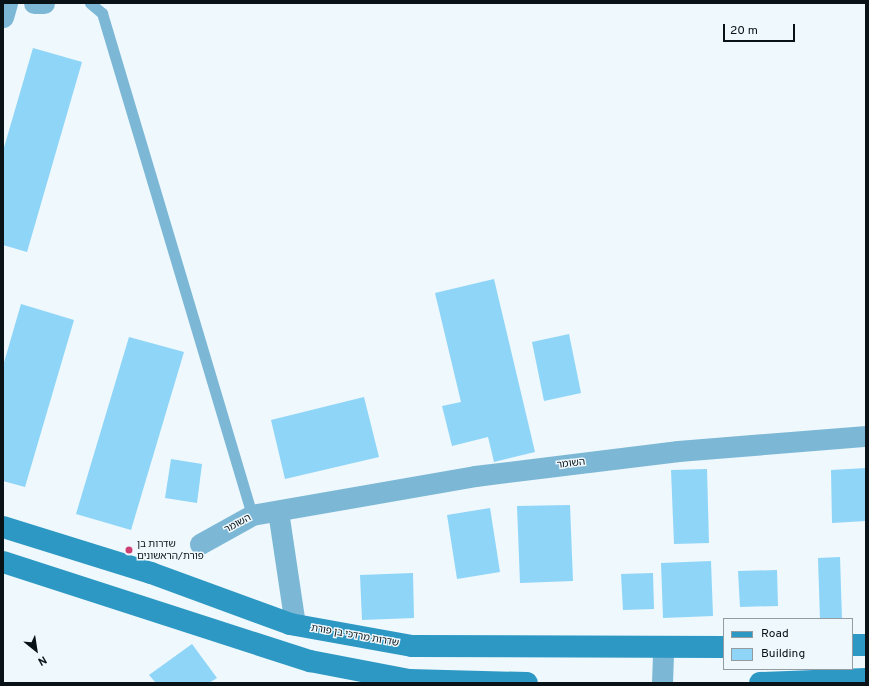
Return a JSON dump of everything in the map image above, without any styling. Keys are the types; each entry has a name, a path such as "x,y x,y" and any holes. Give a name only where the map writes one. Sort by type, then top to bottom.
{"street":[{"path":"3,17 7,3"},
{"path":"34,3 44,3"},
{"name":"השומר","path":"200,544 252,515 483,475 678,452 866,436"},
{"path":"278,511 295,625"},
{"name":"שדרות מרדכי בן פורת","path":"3,528 151,573 295,625 412,646 723,647"},
{"path":"3,562 310,661 409,680 527,683"},
{"path":"853,645 866,645"},
{"path":"662,683 663,648"},
{"path":"760,683 866,679"}],"lane":[{"path":"90,3 102,13 252,515"}],"building":[{"path":"33,48 82,62 27,252 3,245 3,151"},
{"path":"494,279 535,452 494,462 488,437 452,446 442,406 461,402 435,293"},
{"path":"21,304 74,320 25,487 3,481 3,366"},
{"path":"569,334 581,393 544,401 532,342"},
{"path":"129,337 184,352 131,530 76,514"},
{"path":"364,397 379,457 285,479 271,420"},
{"path":"171,459 202,464 197,503 165,498"},
{"path":"866,468 866,521 832,523 831,470"},
{"path":"707,469 709,543 674,544 671,470"},
{"path":"570,505 573,581 520,583 517,506"},
{"path":"490,508 500,572 457,579 447,515"},
{"path":"840,557 842,618 820,618 818,558"},
{"path":"711,561 713,616 663,618 661,563"},
{"path":"777,570 778,606 740,607 738,571"},
{"path":"413,573 414,618 362,620 360,575"},
{"path":"653,573 654,609 623,610 621,574"},
{"path":"192,644 217,678 209,683 156,683 149,675"}],"place":[{"name":"שדרות בן פורת/הראשונים","path":"129,550"}]}
